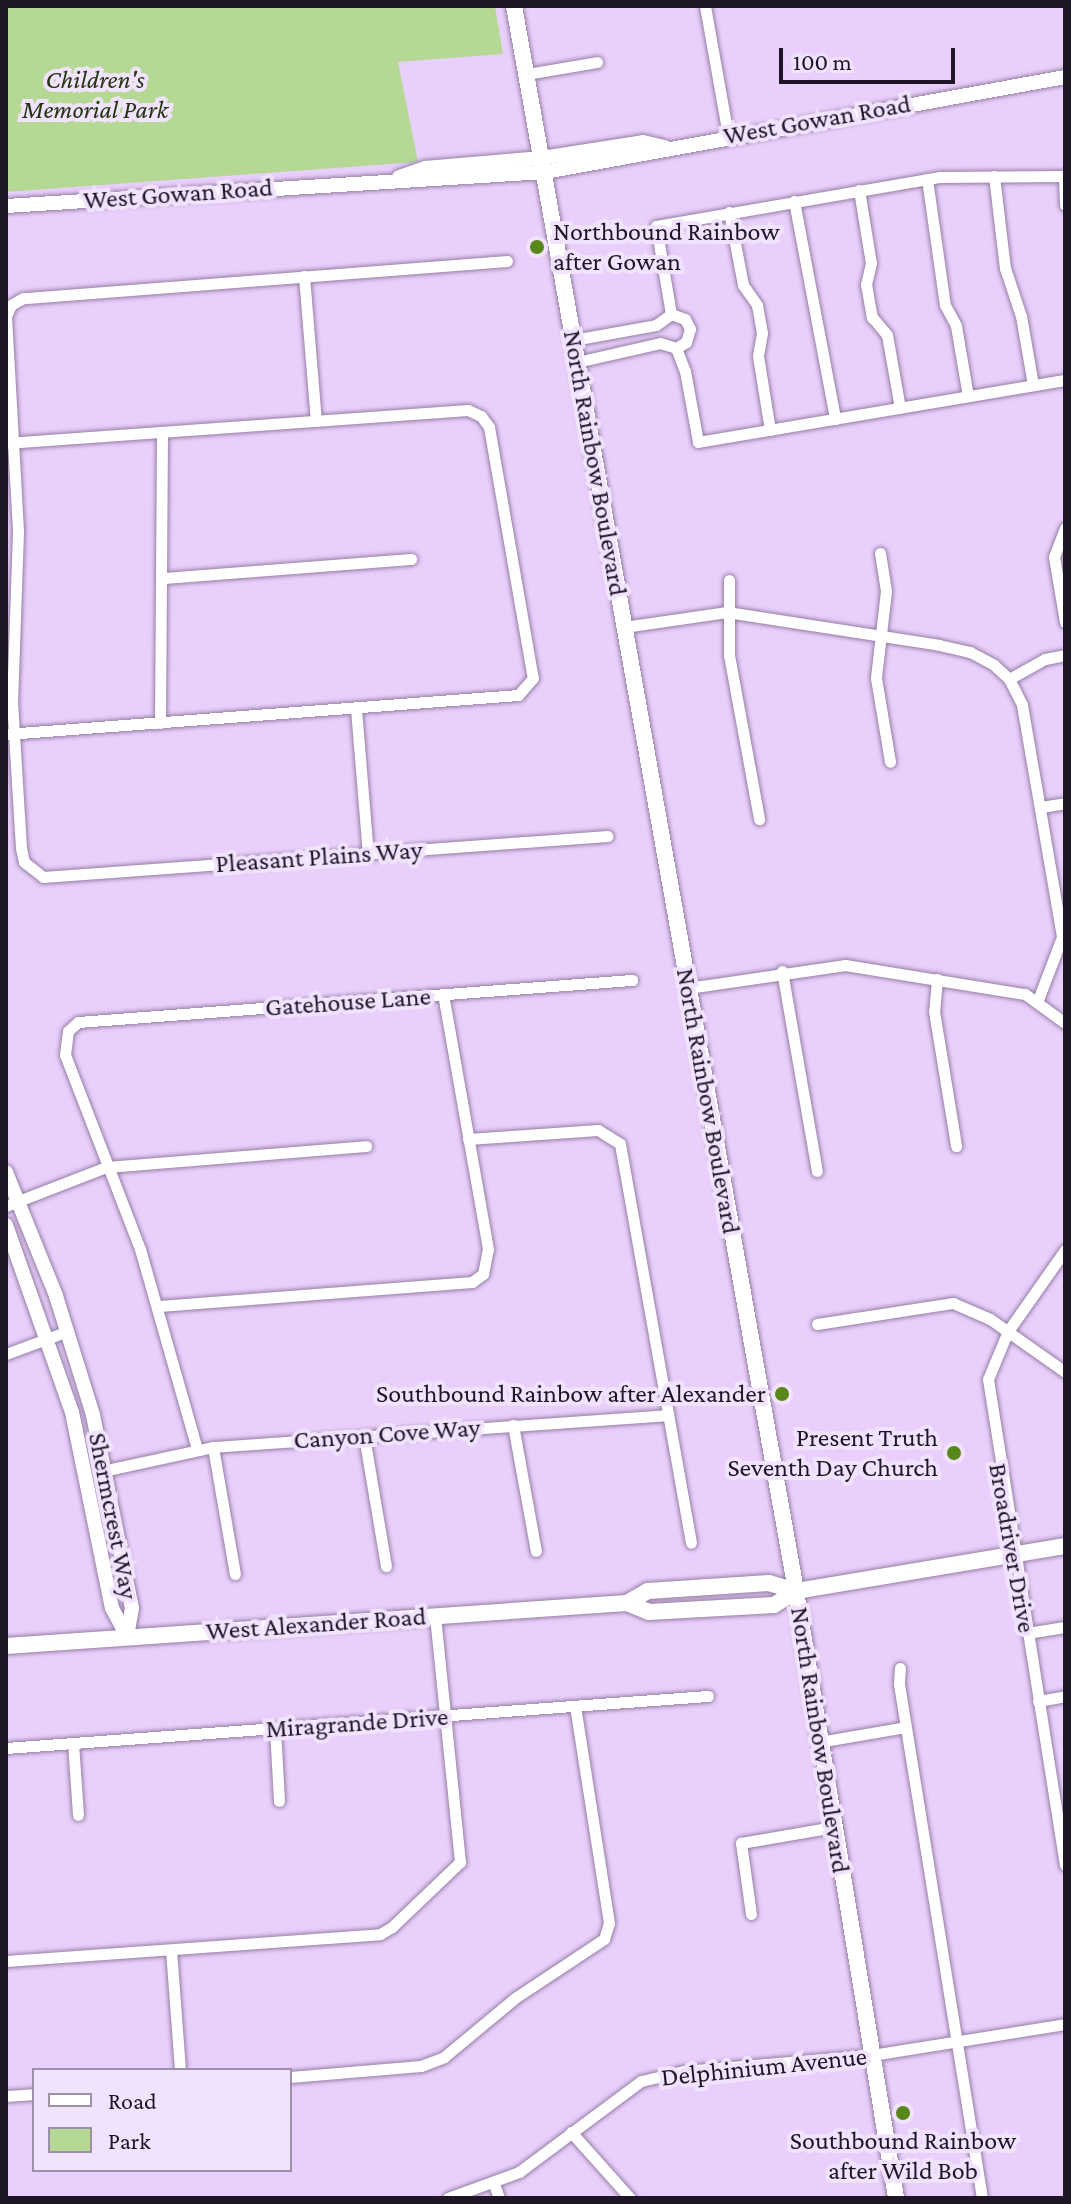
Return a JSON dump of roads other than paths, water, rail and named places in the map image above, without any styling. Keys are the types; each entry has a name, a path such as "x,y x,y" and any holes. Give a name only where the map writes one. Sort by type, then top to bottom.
{"main road":[{"name":"North Rainbow Boulevard","path":"514,6 796,1591 896,2198"},
{"name":"West Alexander Road","path":"6,1646 627,1603 649,1612 768,1605 796,1591 1065,1546"}],"street":[{"path":"705,6 728,135"},
{"path":"527,74 597,62"},
{"name":"West Gowan Road","path":"6,206 398,178 423,182 647,155 664,147 728,135 1065,77"},
{"path":"994,176 1005,268 1021,316 1033,385"},
{"path":"671,314 656,226 927,179 1064,176 1065,205"},
{"path":"927,179 945,305 956,326 968,396"},
{"path":"859,190 871,263 866,284 872,317 887,335 900,408"},
{"path":"794,201 835,419"},
{"path":"729,212 743,285 757,305 762,333 758,356 770,430"},
{"path":"11,443 468,410 481,416 489,427 532,662 528,688 518,695 10,734 11,443 6,316 11,305 23,298 507,261"},
{"path":"304,276 316,421"},
{"path":"573,340 656,325 671,314"},
{"path":"577,362 660,343 676,348 686,342 690,329 685,319 671,314"},
{"path":"676,348 685,371 698,442 1065,380"},
{"path":"160,723 162,432"},
{"path":"1063,530 1054,557 1065,622"},
{"path":"880,553 886,591 878,636 876,678 890,762"},
{"path":"163,578 411,559"},
{"path":"729,580 729,655 759,819"},
{"path":"624,627 727,612 970,652 1009,679 1022,705 1063,950 1038,1000"},
{"path":"1009,679 1045,659 1065,655"},
{"path":"356,709 368,854"},
{"name":"Pleasant Plains Way","path":"10,734 21,848 31,870 43,877 608,836"},
{"path":"1041,807 1065,803"},
{"path":"688,988 782,971 845,965 937,979 1038,1000 1065,1023"},
{"path":"782,971 817,1171"},
{"path":"937,979 934,1011 956,1146"},
{"name":"Gatehouse Lane","path":"106,1167 65,1055 68,1031 78,1022 632,980"},
{"path":"159,1306 472,1282 483,1274 488,1249 443,994"},
{"path":"468,1139 598,1130 609,1134 620,1144 691,1543"},
{"path":"12,1204 106,1167 366,1146"},
{"path":"106,1167 159,1306 197,1449"},
{"name":"Shermcrest Way","path":"6,1172 12,1204 68,1331 107,1470 132,1608 127,1637"},
{"name":"Shermcrest Way","path":"6,1225 49,1338 81,1448 112,1608 127,1637"},
{"name":"Broadriver Drive","path":"1065,1250 1008,1331 989,1368 988,1398 1065,1865"},
{"path":"817,1324 953,1303 975,1310 1065,1372"},
{"path":"6,1354 68,1331"},
{"name":"Canyon Cove Way","path":"107,1470 213,1447 668,1415"},
{"path":"513,1425 536,1551"},
{"path":"364,1436 386,1566"},
{"path":"213,1447 235,1574"},
{"path":"6,1961 380,1934 456,1872 460,1862 442,1717 435,1616"},
{"path":"1027,1633 1065,1627"},
{"path":"900,1668 906,1727 982,2198"},
{"name":"Miragrande Drive","path":"6,1748 708,1696"},
{"path":"1038,1701 1065,1696"},
{"path":"292,2077 421,2066 444,2057 515,1998 604,1939 609,1923 575,1707"},
{"path":"819,1742 906,1727"},
{"path":"275,1729 279,1801"},
{"path":"73,1743 78,1815"},
{"path":"751,1914 741,1843 834,1827"},
{"path":"171,1950 180,2068"},
{"name":"Delphinium Avenue","path":"448,2198 494,2184 519,2172 621,2091 664,2075 872,2055 1065,2024"},
{"path":"6,2096 32,2094"},
{"path":"571,2132 630,2198"},
{"path":"494,2184 499,2198"}],"place":[{"name":"Northbound Rainbow after Gowan","path":"537,247"},
{"name":"Southbound Rainbow after Alexander","path":"782,1394"},
{"name":"Present Truth Seventh Day Church","path":"954,1453"},
{"name":"Southbound Rainbow after Wild Bob","path":"903,2113"}],"park label":[{"name":"Children's Memorial Park","path":"95,95"}]}
